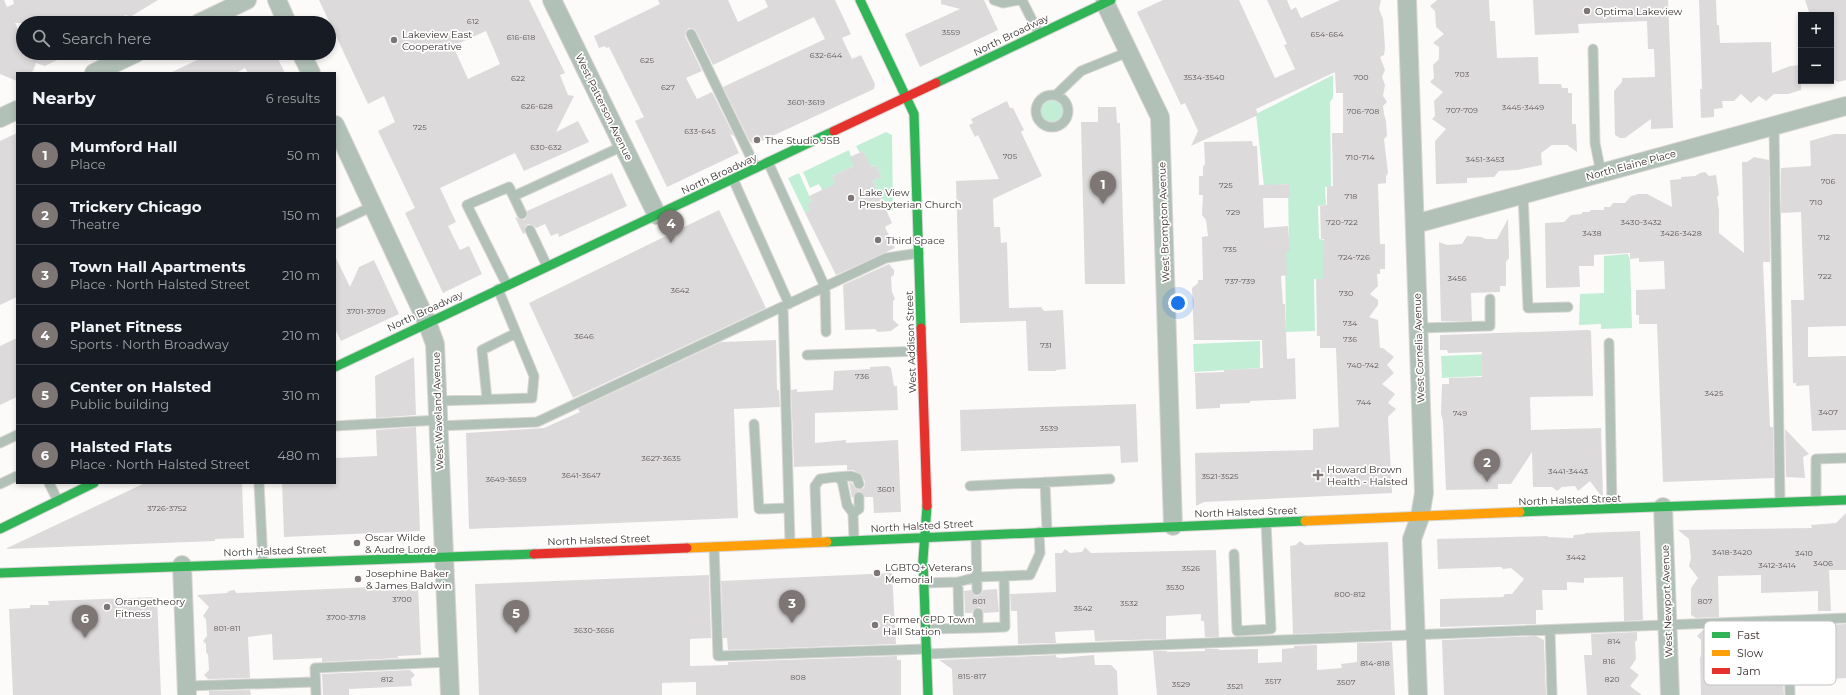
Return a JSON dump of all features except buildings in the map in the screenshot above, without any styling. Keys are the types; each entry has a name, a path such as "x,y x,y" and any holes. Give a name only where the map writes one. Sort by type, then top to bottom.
{"main road":[{"name":"West Addison Street","path":"860,0 914,114 923,351 927,513 924,537 924,583 928,695"},
{"name":"North Broadway","path":"336,367 427,322 906,98 1108,1"},
{"path":"0,528 92,484"},
{"name":"North Halsted Street","path":"0,574 182,565 714,547 1043,531 1846,500"}],"street":[{"path":"214,16 247,0"},
{"path":"277,0 284,16"},
{"name":"West Patterson Avenue","path":"552,0 657,215"},
{"name":"West Cornelia Avenue","path":"1407,0 1424,493 1420,517 1412,539 1418,695"},
{"name":"West Brompton Avenue","path":"1108,1 1128,52 1160,117 1173,526"},
{"path":"96,72 121,60"},
{"path":"304,60 310,72"},
{"name":"North Elaine Place","path":"1415,224 1846,106"},
{"path":"0,118 16,110"},
{"name":"West Waveland Avenue","path":"336,127 427,322 435,344 450,695"},
{"name":"West Newport Avenue","path":"1663,507 1670,695"},
{"path":"182,565 187,690"}],"lane":[{"path":"994,0 1003,3 1021,0 1039,34"},
{"path":"691,34 756,168"},
{"path":"1593,49 1595,143 1601,173"},
{"path":"1056,95 1081,72 1128,52"},
{"path":"1774,126 1780,502"},
{"path":"514,196 623,146"},
{"path":"768,162 825,287 826,332"},
{"path":"733,179 786,306 790,544"},
{"path":"507,285 467,205 509,187 522,214"},
{"path":"1524,194 1528,308 1568,307"},
{"path":"336,224 373,206"},
{"path":"530,230 548,266"},
{"path":"336,426 538,422 886,258 919,253"},
{"path":"437,401 532,398 534,376 498,289"},
{"path":"1419,328 1490,326 1490,299"},
{"path":"487,400 482,350 516,333"},
{"path":"1609,343 1612,509"},
{"path":"807,355 923,351"},
{"path":"754,424 759,509 789,508"},
{"path":"0,443 16,435"},
{"path":"1816,501 1816,459 1846,458"},
{"path":"0,484 16,476"},
{"path":"816,542 815,486 820,479 855,476 859,484"},
{"path":"836,477 842,480 847,506 853,514 854,540"},
{"path":"970,486 1110,479"},
{"path":"924,583 958,582 977,577 1030,575 1040,553 1043,531 1045,482"},
{"path":"50,484 58,501"},
{"path":"259,484 263,562"},
{"path":"853,514 859,509 860,497"},
{"path":"1234,554 1237,631 1271,629 1266,523"},
{"path":"976,535 977,590"},
{"path":"714,547 718,656 927,652 1416,636 1704,624"},
{"path":"926,629 1005,627 1004,576"},
{"path":"958,582 959,628"},
{"path":"978,613 978,628"},
{"path":"1788,621 1846,618"},
{"path":"1550,630 1552,695"},
{"path":"316,695 315,668 449,662"},
{"path":"187,690 316,682"},
{"path":"1790,685 1790,695"}],"green space":[{"path":"1333,75 1333,98 1330,102 1331,186 1325,187 1326,205 1318,206 1319,239 1324,240 1325,246 1326,279 1314,279 1315,331 1286,332 1285,252 1289,251 1288,184 1264,186 1256,114"},
{"path":"1052,100 1060,103 1063,111 1060,119 1052,122 1044,119 1041,111 1044,103"},
{"path":"886,132 892,135 893,210 887,212 873,181 881,177 876,165 870,167 863,151 860,153 856,146"},
{"path":"849,150 854,166 832,176 838,190 822,190 819,184 810,188 803,172"},
{"path":"799,173 812,202 810,210 805,213 788,178"},
{"path":"1628,254 1630,260 1632,328 1601,329 1601,324 1579,325 1580,294 1604,293 1604,256"},
{"path":"1260,341 1260,368 1194,372 1193,344"},
{"path":"1559,351 1559,372 1442,378 1441,356"}],"traffic: fast":[{"path":"860,0 914,114 921,328"},
{"path":"936,83 1111,0"},
{"path":"336,367 834,131"},
{"path":"0,529 92,484"},
{"path":"1520,512 1846,500"},
{"path":"927,506 923,560 928,695"},
{"path":"827,542 1305,521"},
{"path":"0,573 534,554"}],"traffic: slow":[{"path":"1305,521 1520,512"},
{"path":"687,548 827,542"}],"traffic: jam":[{"path":"834,131 936,83"},
{"path":"921,328 927,506"},
{"path":"534,554 687,548"}],"place":[{"name":"Optima Lakeview","path":"1587,11"},
{"name":"Lakeview East Cooperative","path":"394,40"},
{"name":"The Studio JSB","path":"757,140"},
{"name":"Lake View Presbyterian Church","path":"851,198"},
{"name":"Mumford Hall","path":"1103,204"},
{"name":"Third Space","path":"878,240"},
{"name":"Planet Fitness","path":"671,243"},
{"name":"Howard Brown Health - Halsted","path":"1318,475"},
{"name":"Trickery Chicago","path":"1487,482"},
{"name":"Oscar Wilde & Audre Lorde","path":"357,543"},
{"name":"LGBTQ+ Veterans Memorial","path":"877,573"},
{"name":"Josephine Baker & James Baldwin","path":"358,579"},
{"name":"Orangetheory Fitness","path":"107,607"},
{"name":"Town Hall Apartments","path":"792,623"},
{"name":"Former CPD Town Hall Station","path":"875,625"},
{"name":"Center on Halsted","path":"516,633"},
{"name":"Halsted Flats","path":"85,638"}]}
